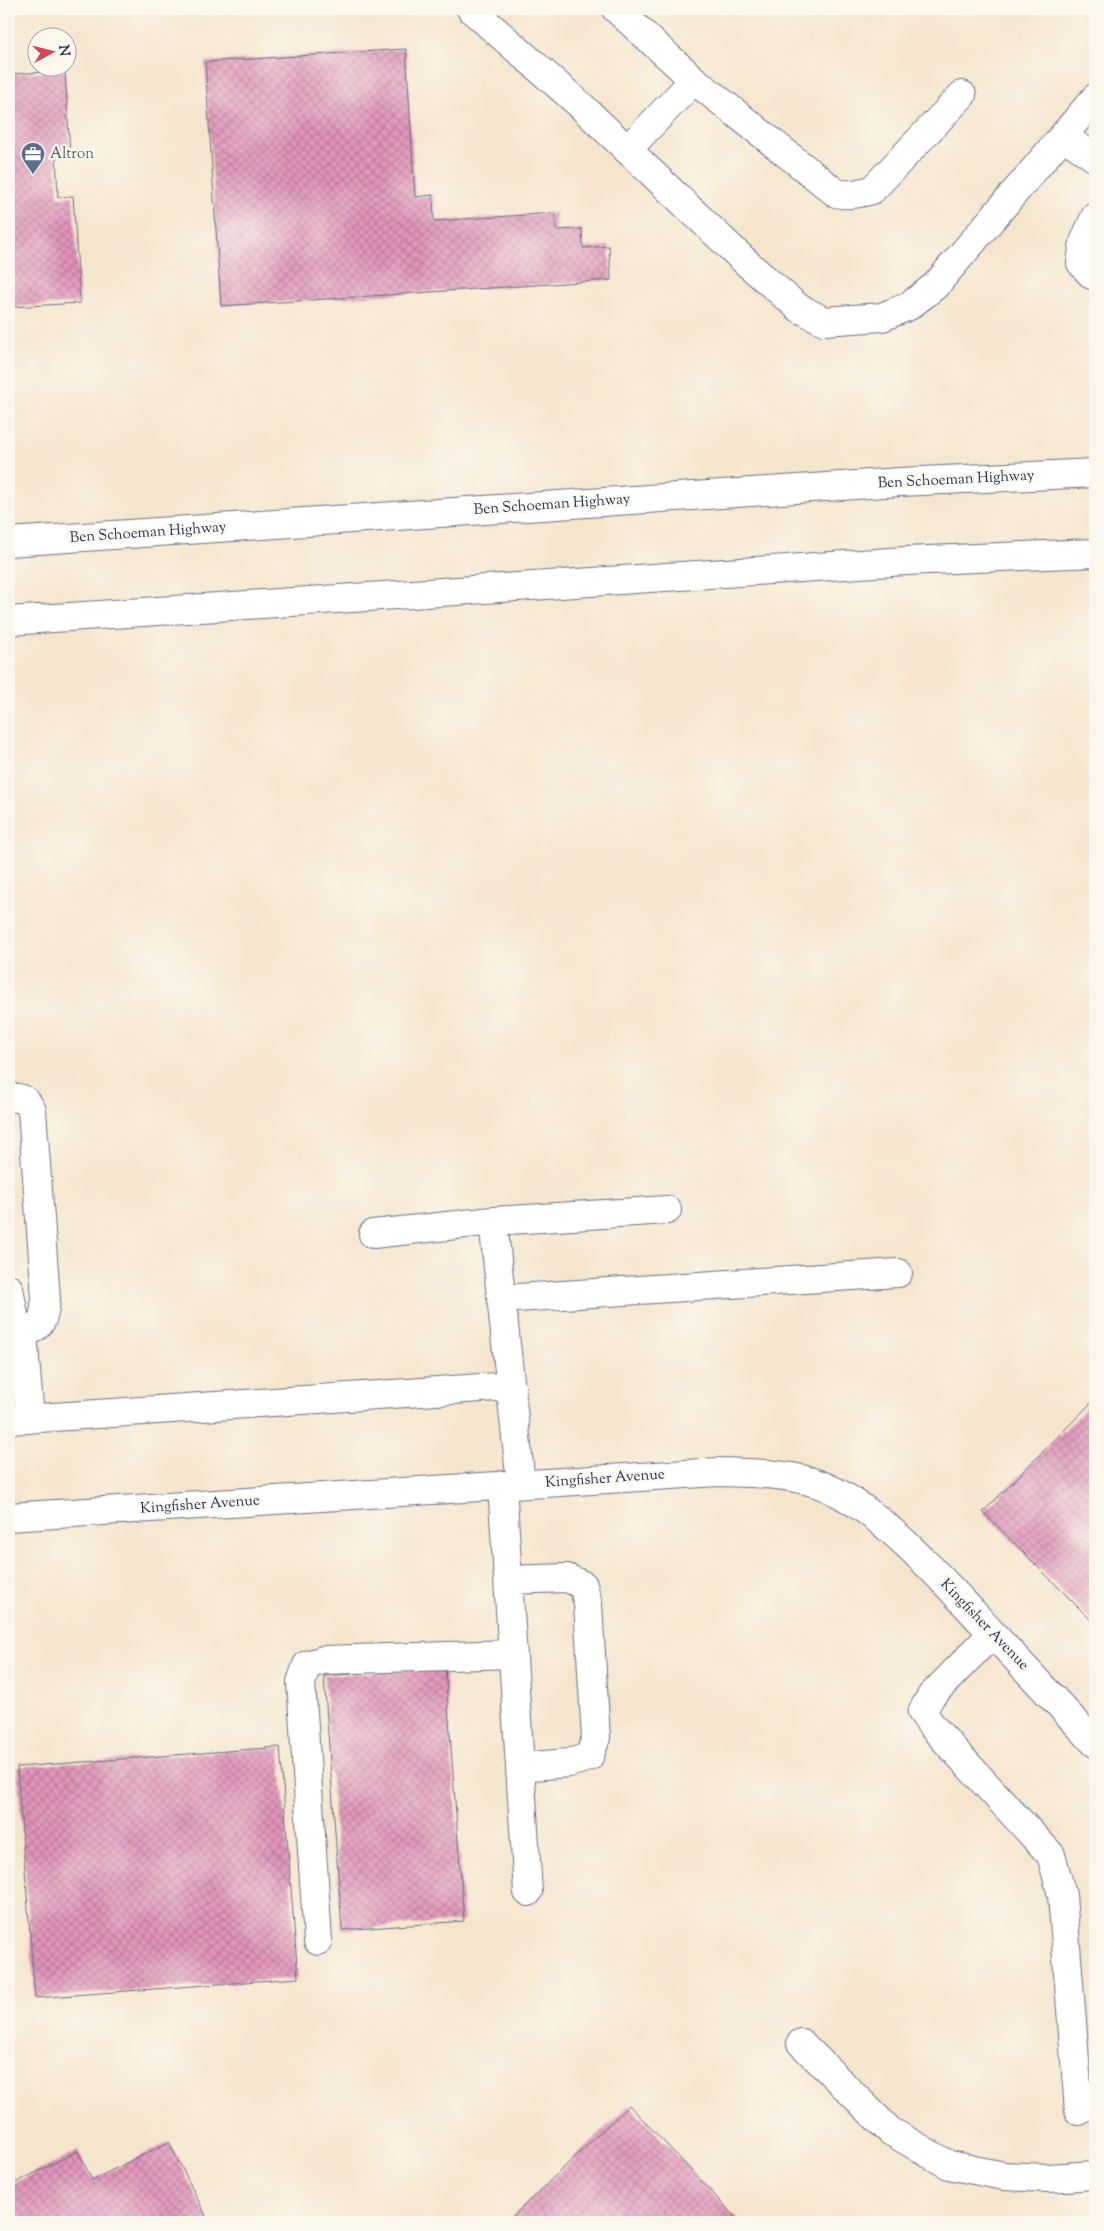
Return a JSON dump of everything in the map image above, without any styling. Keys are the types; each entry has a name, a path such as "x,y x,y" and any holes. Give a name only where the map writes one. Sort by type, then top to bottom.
{"main road":[{"path":"471,9 627,150 749,265 799,308 824,322 882,317 909,306 928,291 1095,98"},
{"path":"616,9 694,80 836,193 846,195 872,190 962,96"},
{"path":"627,150 694,80"},
{"path":"1063,136 1095,158"},
{"path":"1095,217 1084,242 1081,263 1095,276"},
{"name":"Ben Schoeman Highway","path":"9,542 890,482 1095,473"},
{"path":"9,621 905,561 1095,553"},
{"path":"9,1098 21,1098 28,1101 32,1111 46,1298 44,1315 37,1328 23,1334"},
{"path":"373,1234 493,1222 667,1210"},
{"path":"493,1222 511,1386 512,1485 508,1580 528,1892"},
{"path":"502,1299 898,1273"},
{"path":"9,1289 15,1320 23,1334 19,1419 511,1386"},
{"name":"Kingfisher Avenue","path":"9,1517 718,1472 767,1474 810,1481 853,1500 892,1531 1095,1743"},
{"path":"508,1580 567,1578 583,1586 588,1604 596,1738 589,1757 569,1764 520,1768"},
{"path":"992,1634 931,1696 922,1712 932,1726 1050,1854 1062,1895 1079,2111"},
{"path":"318,1941 301,1682 307,1665 323,1660 513,1654"},
{"path":"801,2044 890,2131 949,2165 1004,2176 1048,2178 1095,2175"}],"building":[{"path":"406,49 415,197 433,195 434,221 555,213 556,230 582,229 583,248 609,246 611,280 221,306 205,62"},
{"name":"Altron","path":"28,73 28,78 65,78 70,153 56,154 58,197 73,196 80,303 12,307 11,299 9,299 9,74"},
{"path":"1095,1399 1095,1624 983,1512"},
{"path":"445,1667 464,1921 342,1930 324,1676"},
{"path":"280,1747 298,1978 35,1998 17,1767"},
{"path":"629,2105 740,2222 507,2222"},
{"path":"169,2142 209,2222 9,2222 9,2186 78,2151 92,2180"}],"place":[{"name":"Altron","path":"33,175"}]}
